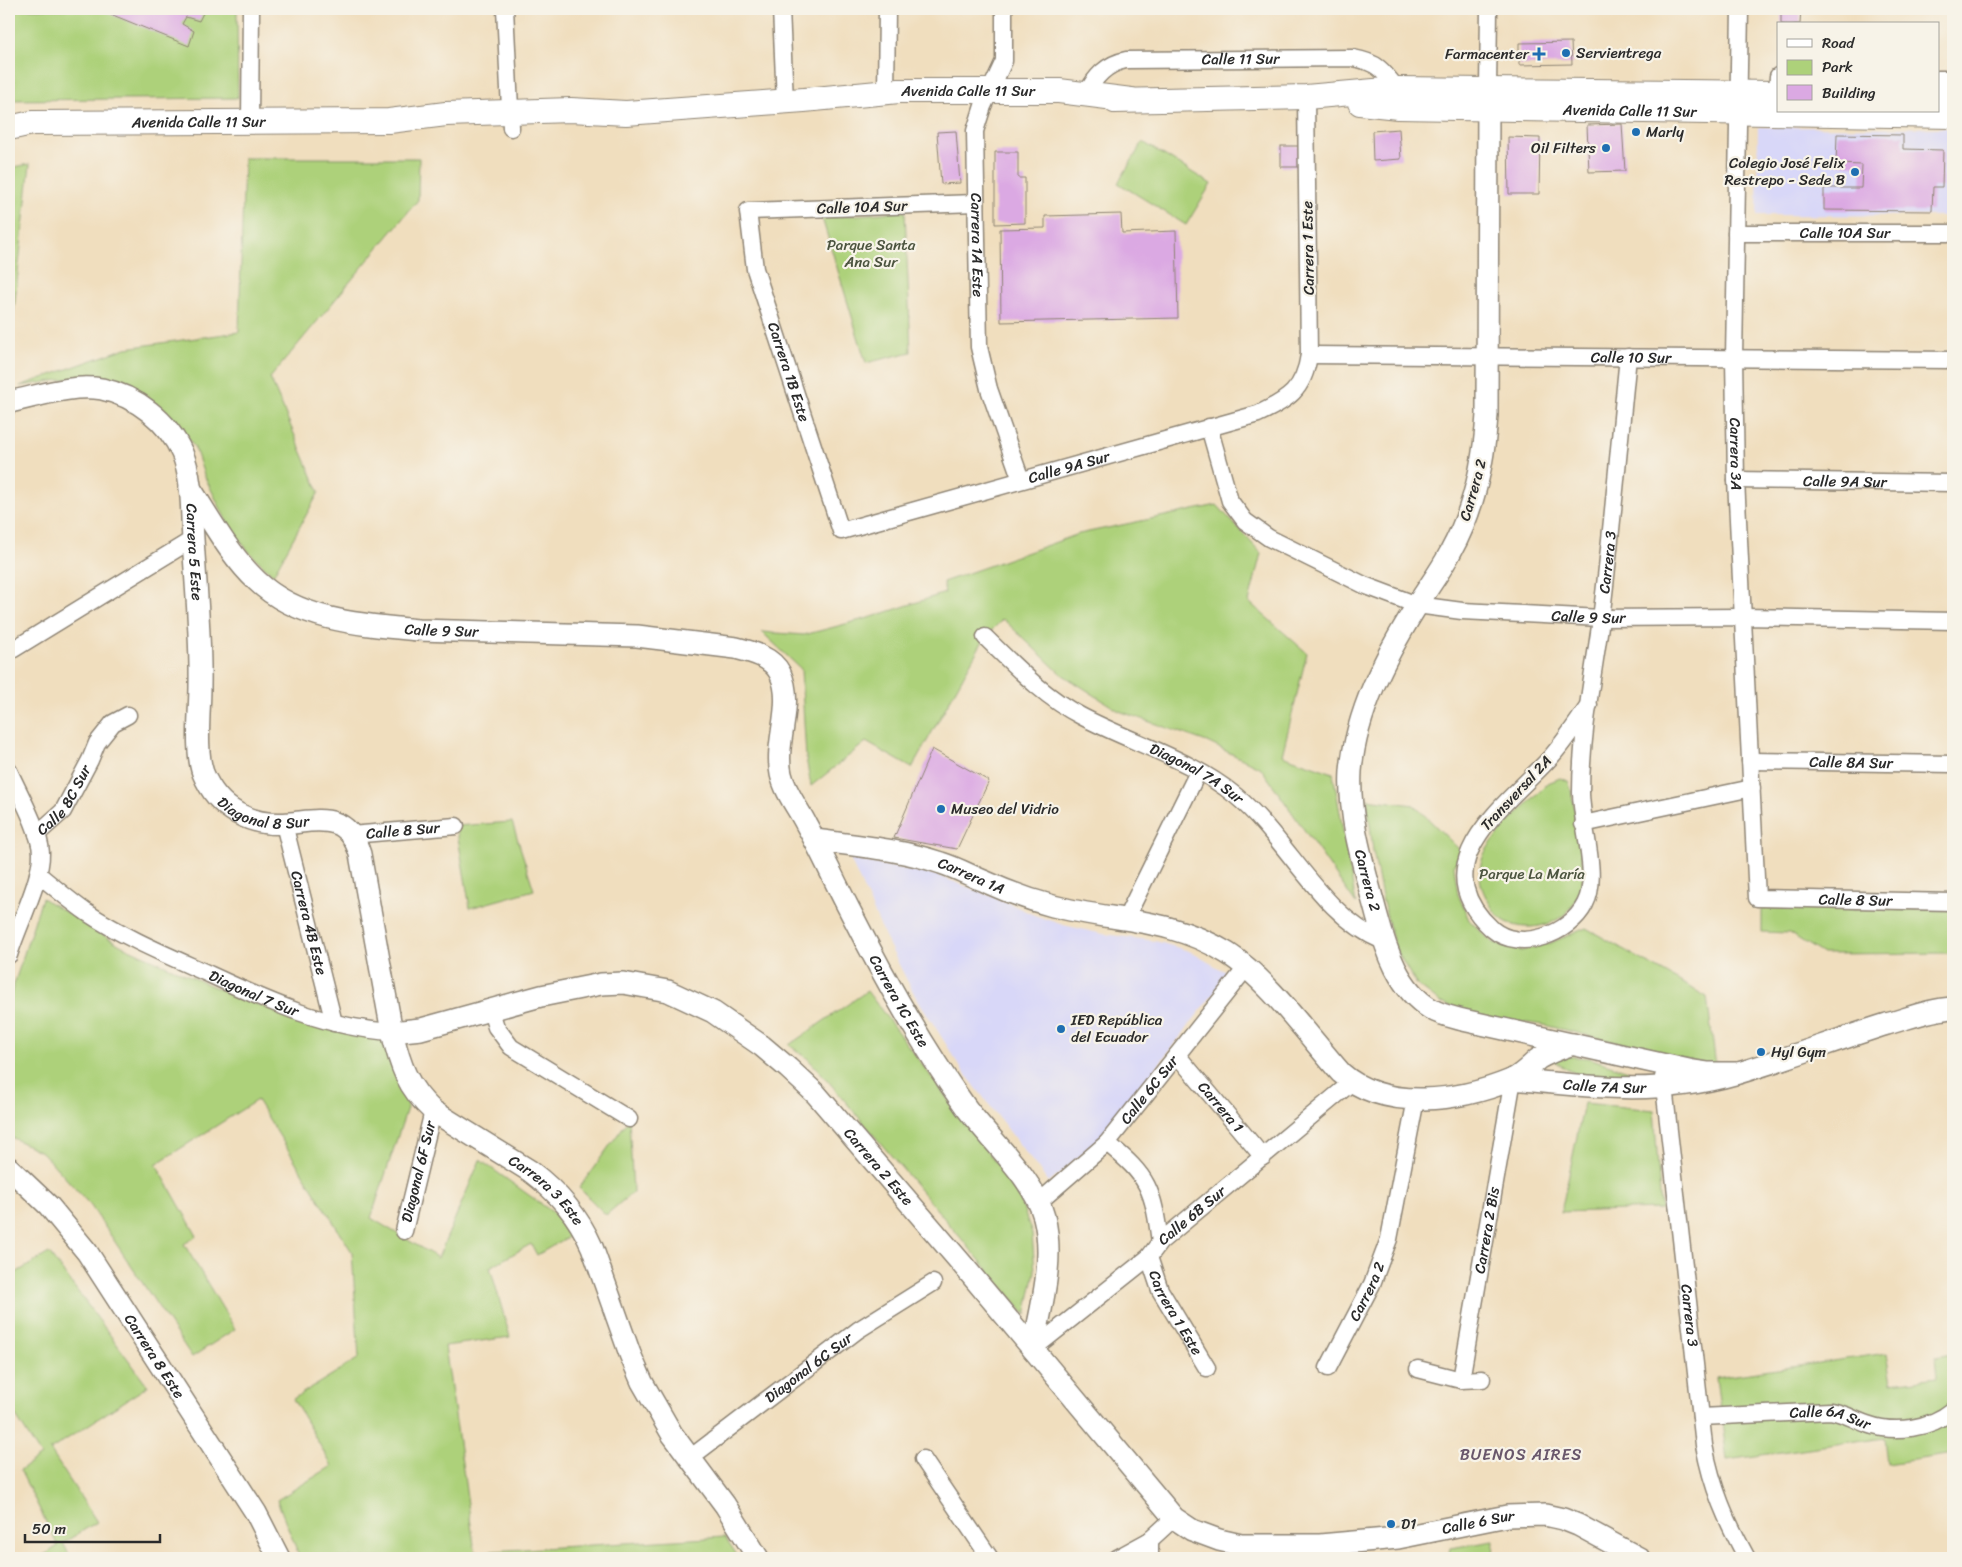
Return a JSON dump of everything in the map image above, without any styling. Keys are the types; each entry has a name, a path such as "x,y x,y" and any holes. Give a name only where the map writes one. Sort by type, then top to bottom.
{"main road":[{"name":"Avenida Calle 11 Sur","path":"1738,102 1777,87"},
{"name":"Avenida Calle 11 Sur","path":"9,128 20,122 389,120 446,114 510,120 571,110 626,113 886,93 987,98 1060,106 1131,100 1306,97 1397,89 1487,99 1738,102 1777,105"},
{"name":"Avenida Calle 11 Sur","path":"795,101 886,104 987,98 1059,91 1131,100"},
{"path":"1940,95 1953,96"},
{"name":"Avenida Calle 11 Sur","path":"1306,97 1398,107 1487,99"},
{"name":"Avenida Calle 11 Sur","path":"1892,112 1953,116"}],"street":[{"path":"250,122 251,9"},
{"path":"505,9 510,120"},
{"path":"781,9 795,101"},
{"path":"886,93 887,9"},
{"name":"Carrera 1A Este","path":"1004,9 1004,61 987,98 975,131 979,347 989,389 1021,480"},
{"name":"Carrera 2","path":"1383,941 1353,811 1351,771 1357,735 1371,690 1394,644 1451,552 1461,531 1480,477 1487,415 1487,99 1489,9"},
{"name":"Carrera 3A","path":"1740,9 1734,358 1736,480 1757,898"},
{"name":"Calle 11 Sur","path":"1086,94 1094,78 1110,65 1126,60 1353,58 1372,62 1380,68 1397,89"},
{"path":"1940,79 1953,79"},
{"name":"Carrera 1 Este","path":"1292,394 1306,372 1309,355 1306,97"},
{"name":"Calle 10A Sur","path":"748,211 976,203"},
{"name":"Carrera 1B Este","path":"748,211 755,269 841,531"},
{"name":"Calle 10A Sur","path":"1736,233 1953,233"},
{"name":"Calle 10 Sur","path":"1309,355 1953,360"},
{"name":"Carrera 3","path":"1590,886 1591,865 1583,824 1581,777 1601,618 1628,357"},
{"name":"Carrera 5 Este","path":"9,402 63,390 83,388 102,390 133,400 164,424 175,439 183,454 190,488 200,647 200,760"},
{"name":"Calle 9A Sur","path":"841,531 1258,414 1278,404 1292,394"},
{"name":"Calle 9 Sur","path":"1210,427 1230,501 1245,521 1268,538 1355,580 1417,606 1462,611 1601,618 1743,617 1953,621"},
{"name":"Calle 9A Sur","path":"1736,480 1953,482"},
{"name":"Calle 9 Sur","path":"190,488 240,563 256,580 273,595 310,613 338,620 383,627 418,630 637,636 721,646 751,652"},
{"path":"9,652 193,539"},
{"name":"Diagonal 7A Sur","path":"985,637 1031,681 1062,706 1169,756 1220,784 1251,810 1325,896 1350,921 1370,936 1383,941"},
{"name":"Carrera 1C Este","path":"751,652 772,663 782,676 785,689 780,756 783,783 815,840 885,980 928,1052 966,1107 1030,1186 1039,1202 1044,1219 1047,1262 1033,1350"},
{"name":"Transversal 2A","path":"1589,704 1551,757 1479,832 1469,850 1464,867 1465,890 1477,913 1495,931 1512,938 1534,940 1553,933 1572,920 1585,905 1590,886"},
{"name":"Calle 8C Sur","path":"9,955 38,874 41,854 37,834 63,811 97,743 113,723 128,715"},
{"name":"Diagonal 8 Sur","path":"200,760 211,789 230,810 252,821 262,824 328,821 337,823 352,835"},
{"name":"Calle 8A Sur","path":"1750,762 1953,764"},
{"path":"9,771 37,834"},
{"path":"1126,918 1198,772"},
{"path":"1583,824 1752,788"},
{"name":"Carrera 4B Este","path":"284,824 334,1023"},
{"name":"Calle 8 Sur","path":"352,835 456,826"},
{"name":"Carrera 3 Este","path":"352,835 360,854 392,1032 399,1060 409,1083 433,1111 530,1171 567,1204 592,1247 630,1354 642,1382 668,1428 725,1505 758,1558"},
{"name":"Carrera 1A","path":"815,840 923,857 943,863 1030,900 1079,912 1151,923 1191,935 1228,954 1246,968 1272,993 1341,1073 1352,1082"},
{"name":"Diagonal 7 Sur","path":"38,874 86,912 134,939 256,996 334,1023 354,1028 392,1032 420,1029 490,1008"},
{"name":"Calle 8 Sur","path":"1757,898 1953,902"},
{"name":"Calle 7A Sur","path":"1383,941 1395,968 1404,982 1430,1009 1444,1015 1661,1064 1707,1073 1737,1073"},
{"name":"Calle 6C Sur","path":"1039,1202 1107,1143 1246,968"},
{"name":"Carrera 2 Este","path":"490,1008 578,987 623,983 668,991 713,1012 762,1046 802,1080 962,1264 1174,1518"},
{"path":"490,1008 496,1027 511,1047 629,1119"},
{"name":"Calle 7A Sur","path":"1492,1026 1540,1058 1571,1085 1616,1089 1664,1087 1698,1083 1737,1073 1924,1013 1953,1008"},
{"path":"1513,1080 1540,1058 1558,1048 1573,1044"},
{"name":"Carrera 1","path":"1177,1055 1263,1157"},
{"name":"Carrera 3","path":"1661,1064 1704,1445 1714,1488 1728,1523 1747,1558"},
{"path":"1352,1082 1364,1089 1379,1094 1416,1099 1458,1095 1513,1080 1571,1085"},
{"name":"Carrera 2 Bis","path":"1461,1380 1513,1080"},
{"name":"Calle 6B Sur","path":"1033,1350 1149,1257 1160,1242 1352,1082"},
{"name":"Carrera 2","path":"1328,1368 1372,1284 1389,1239 1416,1099"},
{"name":"Diagonal 6F Sur","path":"404,1231 433,1111"},
{"path":"1107,1143 1134,1166 1148,1186 1156,1210 1160,1242"},
{"name":"Carrera 8 Este","path":"9,1168 49,1206 87,1252 256,1513 279,1558"},
{"name":"Carrera 1 Este","path":"1149,1257 1160,1290 1207,1368"},
{"name":"Diagonal 6C Sur","path":"690,1458 858,1330 932,1284"},
{"path":"1418,1369 1461,1380 1482,1379"},
{"name":"Calle 6A Sur","path":"1701,1417 1830,1411 1844,1413 1869,1425 1902,1429 1930,1424 1953,1410"},
{"path":"923,1459 990,1558"},
{"name":"Calle 6 Sur","path":"1174,1518 1192,1530 1219,1540 1263,1552 1398,1538 1489,1519 1545,1515 1563,1519 1639,1558"},
{"path":"1117,1558 1150,1540 1174,1518"},
{"path":"1150,1540 1150,1558"}],"shaded area":[{"name":"Colegio José Felix Restrepo - Sede B","path":"1758,127 1953,128 1953,216 1757,215"},
{"name":"IED República del Ecuador","path":"850,859 936,875 1063,925 1103,934 1155,941 1189,951 1229,974 1102,1137 1049,1183 961,1068 912,990 889,945"}],"green space":[{"path":"9,9 237,9 238,98 9,100"},
{"path":"1143,142 1211,184 1186,225 1118,183"},
{"path":"244,158 419,158 418,200 270,378 319,492 273,575 250,553 229,526 204,475 195,448 177,423 151,400 115,381 81,377 20,386 126,348 239,332"},
{"path":"30,164 9,355 9,168"},
{"name":"Parque Santa Ana Sur","path":"905,211 911,352 866,363 822,218"},
{"path":"1217,505 1261,553 1249,602 1307,653 1282,755 1333,773 1356,904 1261,768 1207,742 1119,711 1060,673 1003,619 985,637 912,768 866,742 811,786 806,758 801,669 762,632 804,635 872,617 945,593 943,582 1079,534"},
{"name":"Parque La María","path":"1560,778 1568,781 1571,789 1584,873 1580,889 1569,910 1552,922 1528,927 1512,924 1496,914 1484,892 1480,872 1483,857 1493,841 1548,783"},
{"path":"1367,799 1414,805 1461,851 1454,866 1458,894 1469,920 1492,942 1521,951 1550,943 1586,928 1707,997 1716,1066 1544,1025 1480,1017 1441,1003 1416,984 1395,948 1383,902 1373,851"},
{"path":"512,822 534,890 470,908 456,826"},
{"path":"42,898 122,946 230,994 318,1028 383,1039 408,1105 371,1218 438,1258 480,1160 558,1216 573,1234 537,1255 531,1244 490,1267 510,1337 445,1346 475,1552 725,1537 739,1558 300,1558 277,1500 332,1466 293,1399 359,1358 352,1252 257,1100 156,1164 197,1236 184,1244 235,1329 192,1357 91,1206 43,1153 9,1136 9,1000"},
{"path":"1762,908 1953,910 1953,953 1823,954 1789,933 1762,932"},
{"path":"867,991 1001,1170 1020,1199 1032,1234 1035,1271 1026,1315 823,1075 807,1058 789,1045"},
{"path":"1563,1056 1589,1058 1631,1072 1609,1076 1579,1074 1570,1071 1551,1058"},
{"path":"1584,1103 1654,1110 1661,1209 1561,1212"},
{"path":"629,1119 633,1192 606,1215 579,1188"},
{"path":"49,1253 148,1386 50,1450 97,1522 63,1543 71,1558 39,1558 58,1546 20,1470 41,1456 9,1405 9,1277"},
{"path":"1887,1353 1892,1383 1937,1377 1935,1357 1953,1354 1953,1417 1950,1417 1953,1454 1887,1464 1884,1437 1727,1460 1716,1378"},
{"path":"1494,1541 1493,1558 1448,1558 1450,1548"}],"building":[{"path":"98,9 205,9 199,21 186,17 182,24 194,31 189,46"},
{"path":"1781,9 1801,9 1800,22 1781,22"},
{"name":"Farmacenter","path":"1571,42 1572,64 1519,65 1519,43"},
{"name":"Oil Filters","path":"1622,124 1625,171 1589,172 1587,125"},
{"path":"1399,129 1401,159 1373,161 1372,131"},
{"path":"956,131 960,183 941,184 937,132"},
{"path":"1837,134 1903,135 1903,149 1943,150 1942,187 1933,187 1932,211 1824,210 1824,188 1861,188 1862,165 1836,164"},
{"path":"1508,137 1540,138 1539,194 1509,194"},
{"path":"1281,146 1301,146 1301,167 1281,167"},
{"path":"995,152 1018,152 1018,178 1025,178 1025,223 995,224"},
{"path":"1121,214 1122,233 1176,231 1178,318 1001,322 1000,229 1045,228 1045,216"},
{"name":"Museo del Vidrio","path":"932,749 989,781 957,849 894,838"}],"place":[{"name":"Servientrega","path":"1566,53"},
{"name":"Farmacenter","path":"1539,54"},
{"name":"Marly","path":"1636,132"},
{"name":"Oil Filters","path":"1606,148"},
{"name":"Colegio José Felix Restrepo - Sede B","path":"1855,172"},
{"name":"Museo del Vidrio","path":"941,809"},
{"name":"IED República del Ecuador","path":"1061,1029"},
{"name":"Hyl Gym","path":"1761,1052"},
{"name":"D1","path":"1391,1524"}],"district":[{"name":"BUENOS AIRES","path":"1521,1454"}]}
